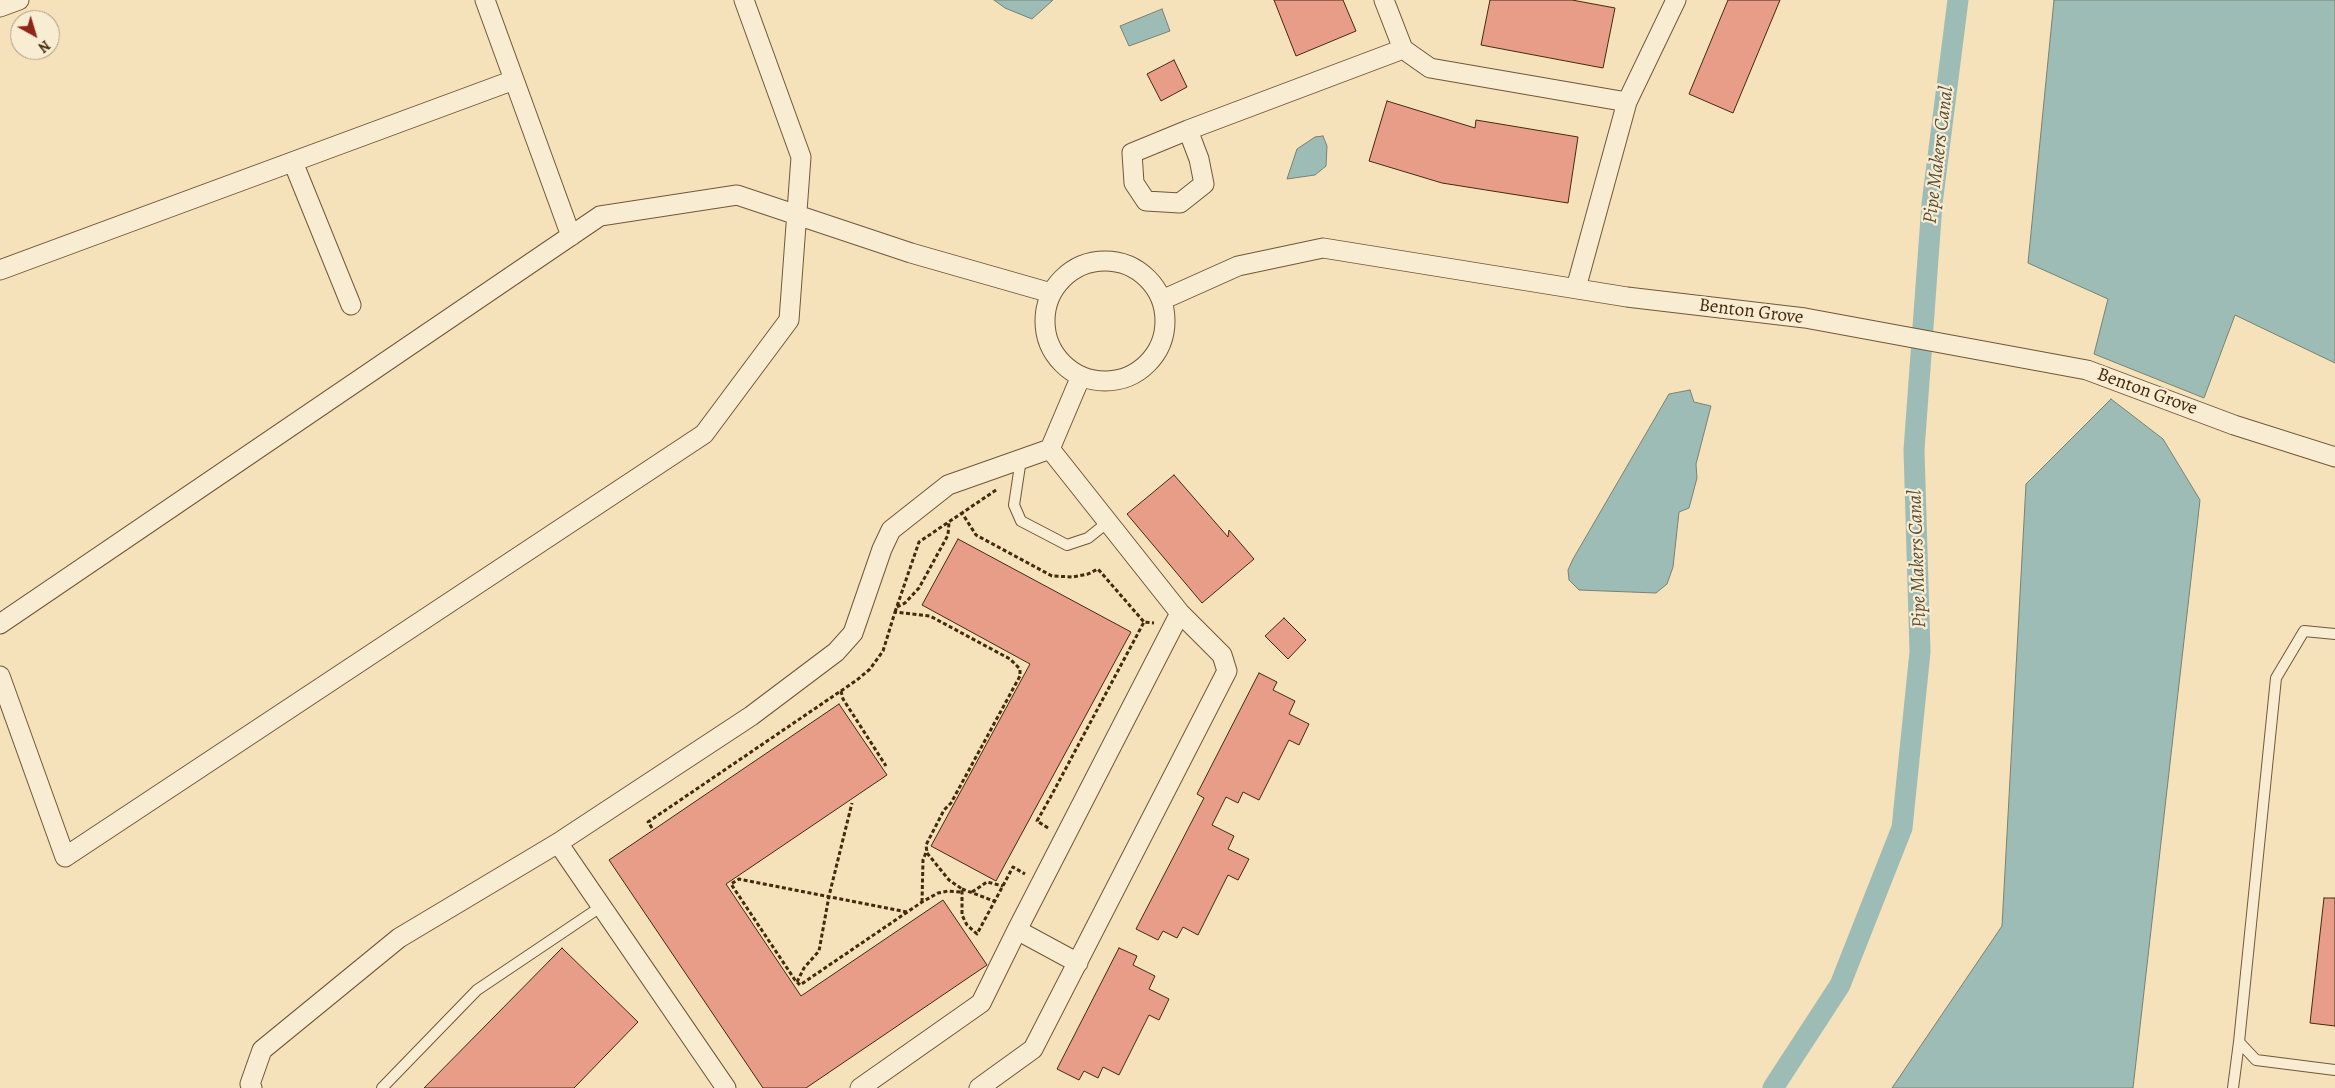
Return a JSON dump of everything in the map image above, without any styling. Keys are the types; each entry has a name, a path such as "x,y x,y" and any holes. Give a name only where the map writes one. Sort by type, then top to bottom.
{"street":[{"path":"0,7 19,0"},
{"path":"486,0 571,236"},
{"path":"0,676 65,857 704,434 788,320 801,157 744,0"},
{"path":"1384,0 1403,49 1430,68 1627,102"},
{"path":"1576,288 1627,102 1676,0"},
{"path":"1188,130 1403,49"},
{"path":"0,270 514,80"},
{"path":"293,162 351,305"},
{"path":"0,624 600,216 737,195 910,253 1051,293"},
{"name":"Benton Grove","path":"1162,300 1238,266 1323,248 1627,296 1805,318 2087,370 2200,412 2335,457"},
{"path":"1099,260 1119,262 1137,270 1152,283 1162,300 1165,320 1162,339 1153,357 1138,370 1120,379 1100,381 1081,376 1064,366 1052,350 1045,331 1045,311 1051,293 1064,277 1080,266 1099,260"},
{"path":"252,1088 250,1084 262,1050 399,938 558,843 751,716 836,652 853,633 882,549 891,530 948,485 1050,449 1081,376"},
{"path":"978,1088 1033,1050 1227,671 1222,655 1177,619 1108,522 1050,449"},
{"path":"860,1088 981,1003 1016,930 1177,619"},
{"path":"558,843 726,1088"},
{"path":"1016,930 1078,963"}],"lane":[{"path":"1021,459 1014,505 1021,520 1067,545 1088,538 1108,522"},
{"path":"2233,1088 2276,678 2304,631 2335,634"},
{"path":"382,1088 476,990 602,906"},
{"path":"2239,1042 2256,1060 2335,1070"}],"path":[{"path":"652,828 648,822 841,691 870,669 878,660 919,542 1001,486 1018,483"},
{"path":"962,513 976,535 1052,576 1073,577 1088,574 1098,569 1144,622"},
{"path":"897,607 906,603 920,588 948,534 949,522"},
{"path":"895,612 930,616 1010,659 1020,669 1015,684 951,803 944,810 926,845 927,849 923,860 922,902"},
{"path":"1144,622 1177,619"},
{"path":"1064,838 1037,821 1144,622"},
{"path":"841,691 843,700 886,766"},
{"path":"797,982 804,968 819,951 829,896 852,802"},
{"path":"927,849 933,862 962,891 962,915 967,925 977,934 1013,867 1041,882"},
{"path":"907,912 739,879 731,884 800,985 922,902 943,892 972,892 994,902"},
{"path":"972,892 987,882 1003,886"}],"water":[{"path":"994,0 1053,0 1032,19 1005,8"},
{"path":"2054,0 2335,0 2335,363 2235,315 2204,398 2094,354 2108,299 2028,263"},
{"path":"1162,9 1170,31 1129,46 1120,26"},
{"path":"1323,136 1327,146 1326,166 1315,175 1287,179 1297,149 1315,137"},
{"path":"1690,390 1694,402 1711,406 1696,464 1697,478 1689,508 1679,512 1673,567 1667,584 1656,593 1579,590 1569,580 1568,570 1573,559 1669,394"},
{"path":"2111,399 2163,439 2200,500 2133,1088 1892,1088 2002,926 2026,484"}],"building":[{"path":"1274,0 1343,0 1356,31 1296,56"},
{"path":"1490,0 1572,0 1615,8 1603,68 1481,45"},
{"path":"1728,0 1780,0 1733,113 1689,94"},
{"path":"1174,60 1187,87 1161,101 1147,74"},
{"path":"1387,101 1475,128 1476,120 1578,137 1568,203 1442,183 1369,161"},
{"path":"1174,475 1228,537 1229,530 1254,559 1202,603 1127,514"},
{"path":"958,539 1131,632 996,881 931,846 1030,664 922,605"},
{"path":"1284,618 1306,640 1288,659 1265,636"},
{"path":"1259,673 1277,682 1273,690 1295,701 1289,714 1309,724 1299,745 1289,740 1259,800 1243,792 1238,803 1226,797 1212,825 1234,836 1228,849 1249,859 1238,880 1228,875 1198,935 1183,927 1177,938 1163,931 1158,940 1136,929 1204,798 1197,794"},
{"path":"839,704 887,775 726,884 801,996 943,900 987,965 806,1088 763,1088 609,860"},
{"path":"2324,898 2335,898 2335,1026 2310,1023"},
{"path":"562,948 638,1022 574,1088 424,1088"},
{"path":"1119,948 1137,956 1133,965 1155,976 1149,989 1169,999 1159,1020 1149,1015 1119,1075 1103,1067 1098,1078 1084,1071 1079,1080 1057,1069"}],"waterway":[{"name":"Pipe Makers Canal","path":"1773,1088 1840,985 1902,828 1920,652 1914,450 1932,204 1958,0"}]}
